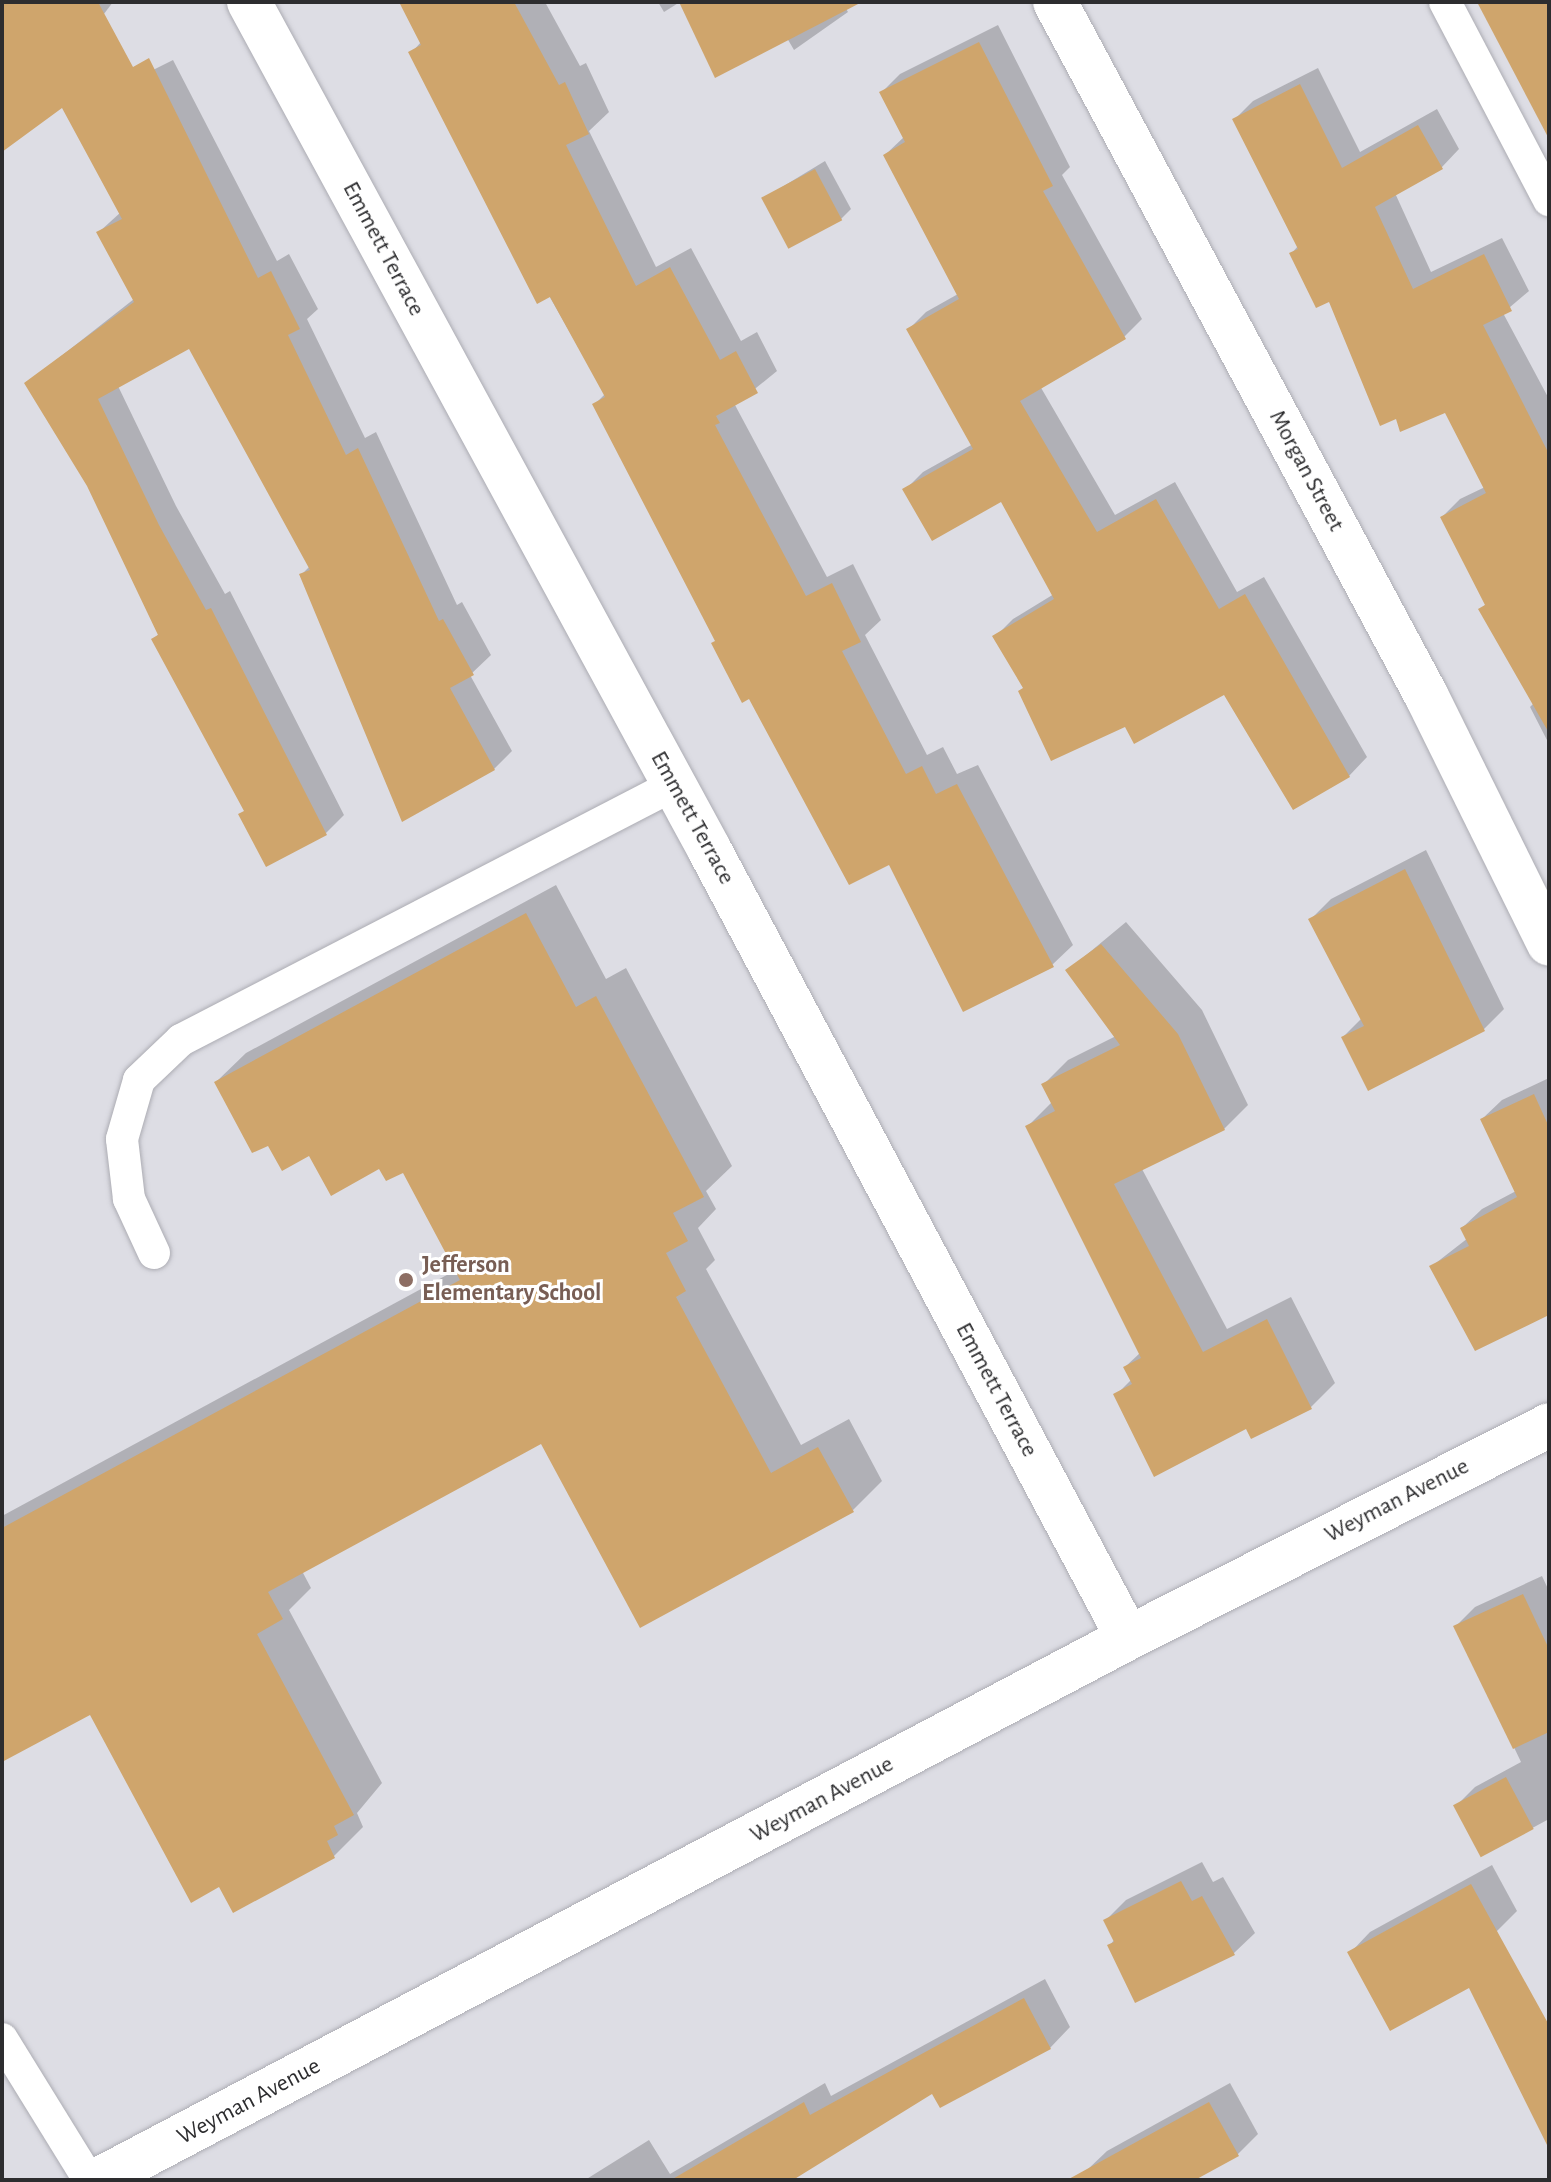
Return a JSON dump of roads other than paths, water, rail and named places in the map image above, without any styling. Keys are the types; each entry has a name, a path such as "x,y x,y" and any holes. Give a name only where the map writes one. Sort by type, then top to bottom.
{"street":[{"name":"Emmett Terrace","path":"249,2 674,785 1128,1638"},
{"name":"Morgan Street","path":"1055,2 1427,697 1549,944"},
{"name":"Weyman Avenue","path":"98,2180 1128,1638 1549,1425"}],"lane":[{"path":"1445,2 1549,200"},
{"path":"154,1253 129,1199 122,1139 139,1080 181,1040 674,785"},
{"path":"2,2039 89,2180"}],"place":[{"name":"Jefferson Elementary School","path":"406,1280"}]}
